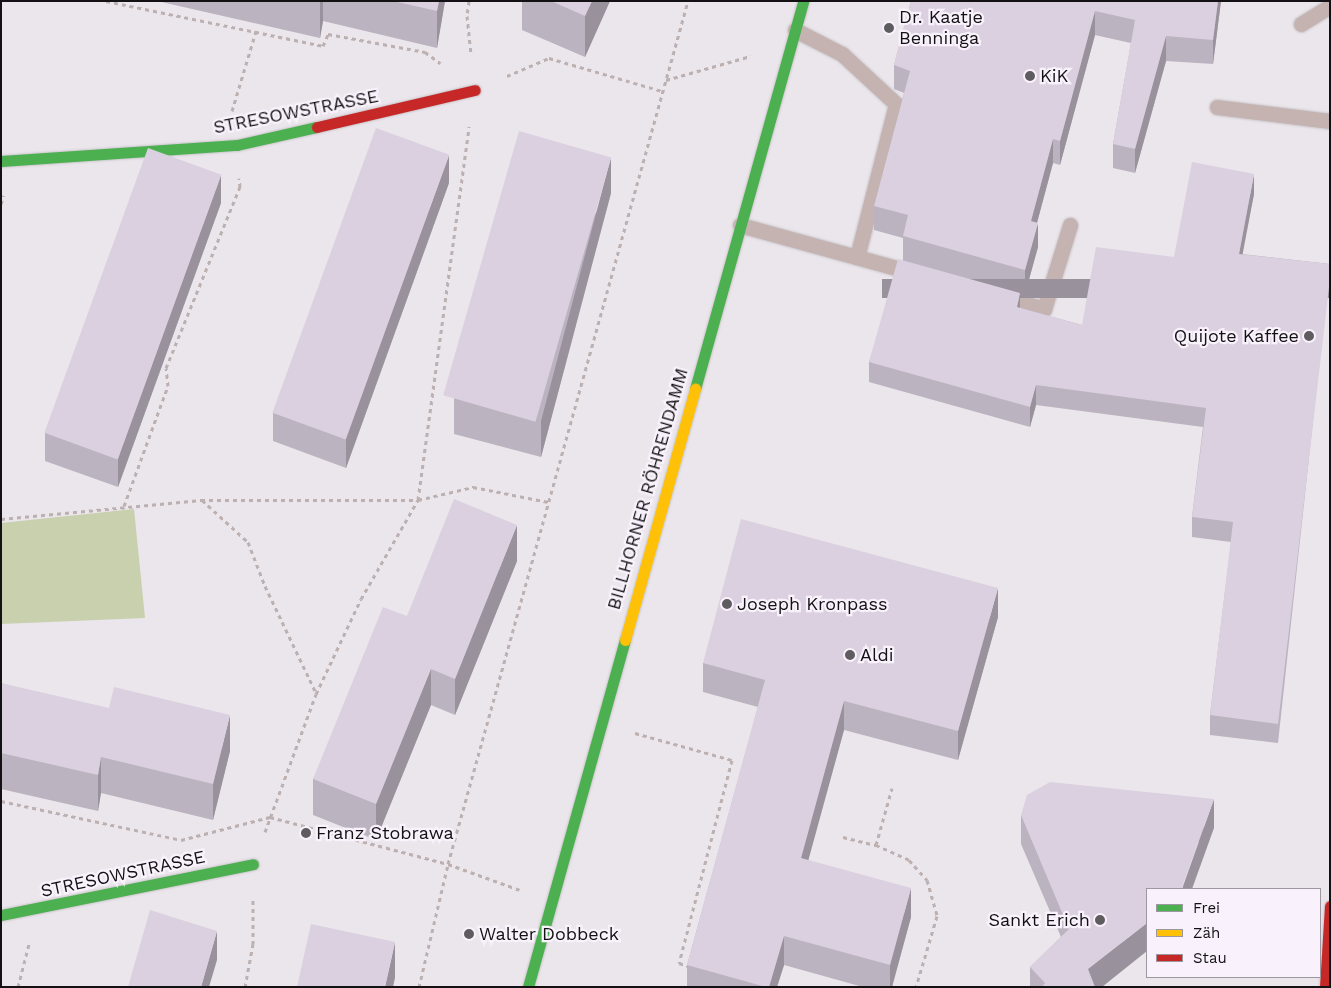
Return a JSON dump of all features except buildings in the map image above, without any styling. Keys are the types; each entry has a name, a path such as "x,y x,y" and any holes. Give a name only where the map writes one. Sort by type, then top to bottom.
{"street":[{"name":"BILLHORNER RÖHRENDAMM","path":"528,987 803,1"},
{"name":"STRESOWSTRASSE","path":"1,161 237,145 475,90"},
{"name":"STRESOWSTRASSE","path":"1,915 37,910 253,864"},
{"path":"1325,987 1330,906"}],"lane":[{"path":"1301,24 1330,6"},
{"path":"795,30 842,54 896,104 857,257"},
{"path":"1217,107 1330,121"},
{"path":"740,225 932,278"},
{"path":"988,293 1044,309 1070,225"}],"path":[{"path":"106,1 256,30 323,46 328,34 425,52 475,90"},
{"path":"246,987 253,944 253,864 316,694 361,599 418,500 475,90 467,16 469,1"},
{"path":"419,987 448,864 688,1"},
{"path":"124,506 168,386 166,368 240,187 237,145 230,114 256,30"},
{"path":"665,80 791,46"},
{"path":"475,90 549,58 662,91"},
{"path":"1,519 201,500 418,500 474,487 549,502"},
{"path":"201,500 248,542 265,586 316,694"},
{"path":"601,723 732,760 679,963 694,968"},
{"path":"876,845 892,788"},
{"path":"1,801 181,840 270,817 448,864 551,902"},
{"path":"843,836 876,845 909,860 927,880 937,916 916,987"},
{"path":"18,987 37,910"}],"green space":[{"path":"134,509 145,618 1,624 1,523"}],"traffic: fast":[{"path":"695,389 803,1"},
{"path":"1,161 237,145 317,127"},
{"path":"528,987 625,640"},
{"path":"1,915 253,864"}],"traffic: slow":[{"path":"625,640 695,389"}],"traffic: jam":[{"path":"317,127 475,90"},
{"path":"1325,987 1330,906"}],"place":[{"name":"Dr. Kaatje Benninga","path":"889,28"},
{"name":"KiK","path":"1030,76"},
{"name":"Quijote Kaffee","path":"1309,336"},
{"name":"Joseph Kronpass","path":"727,604"},
{"name":"Aldi","path":"850,655"},
{"name":"Franz Stobrawa","path":"306,833"},
{"name":"Sankt Erich","path":"1100,920"},
{"name":"Walter Dobbeck","path":"469,934"}]}
